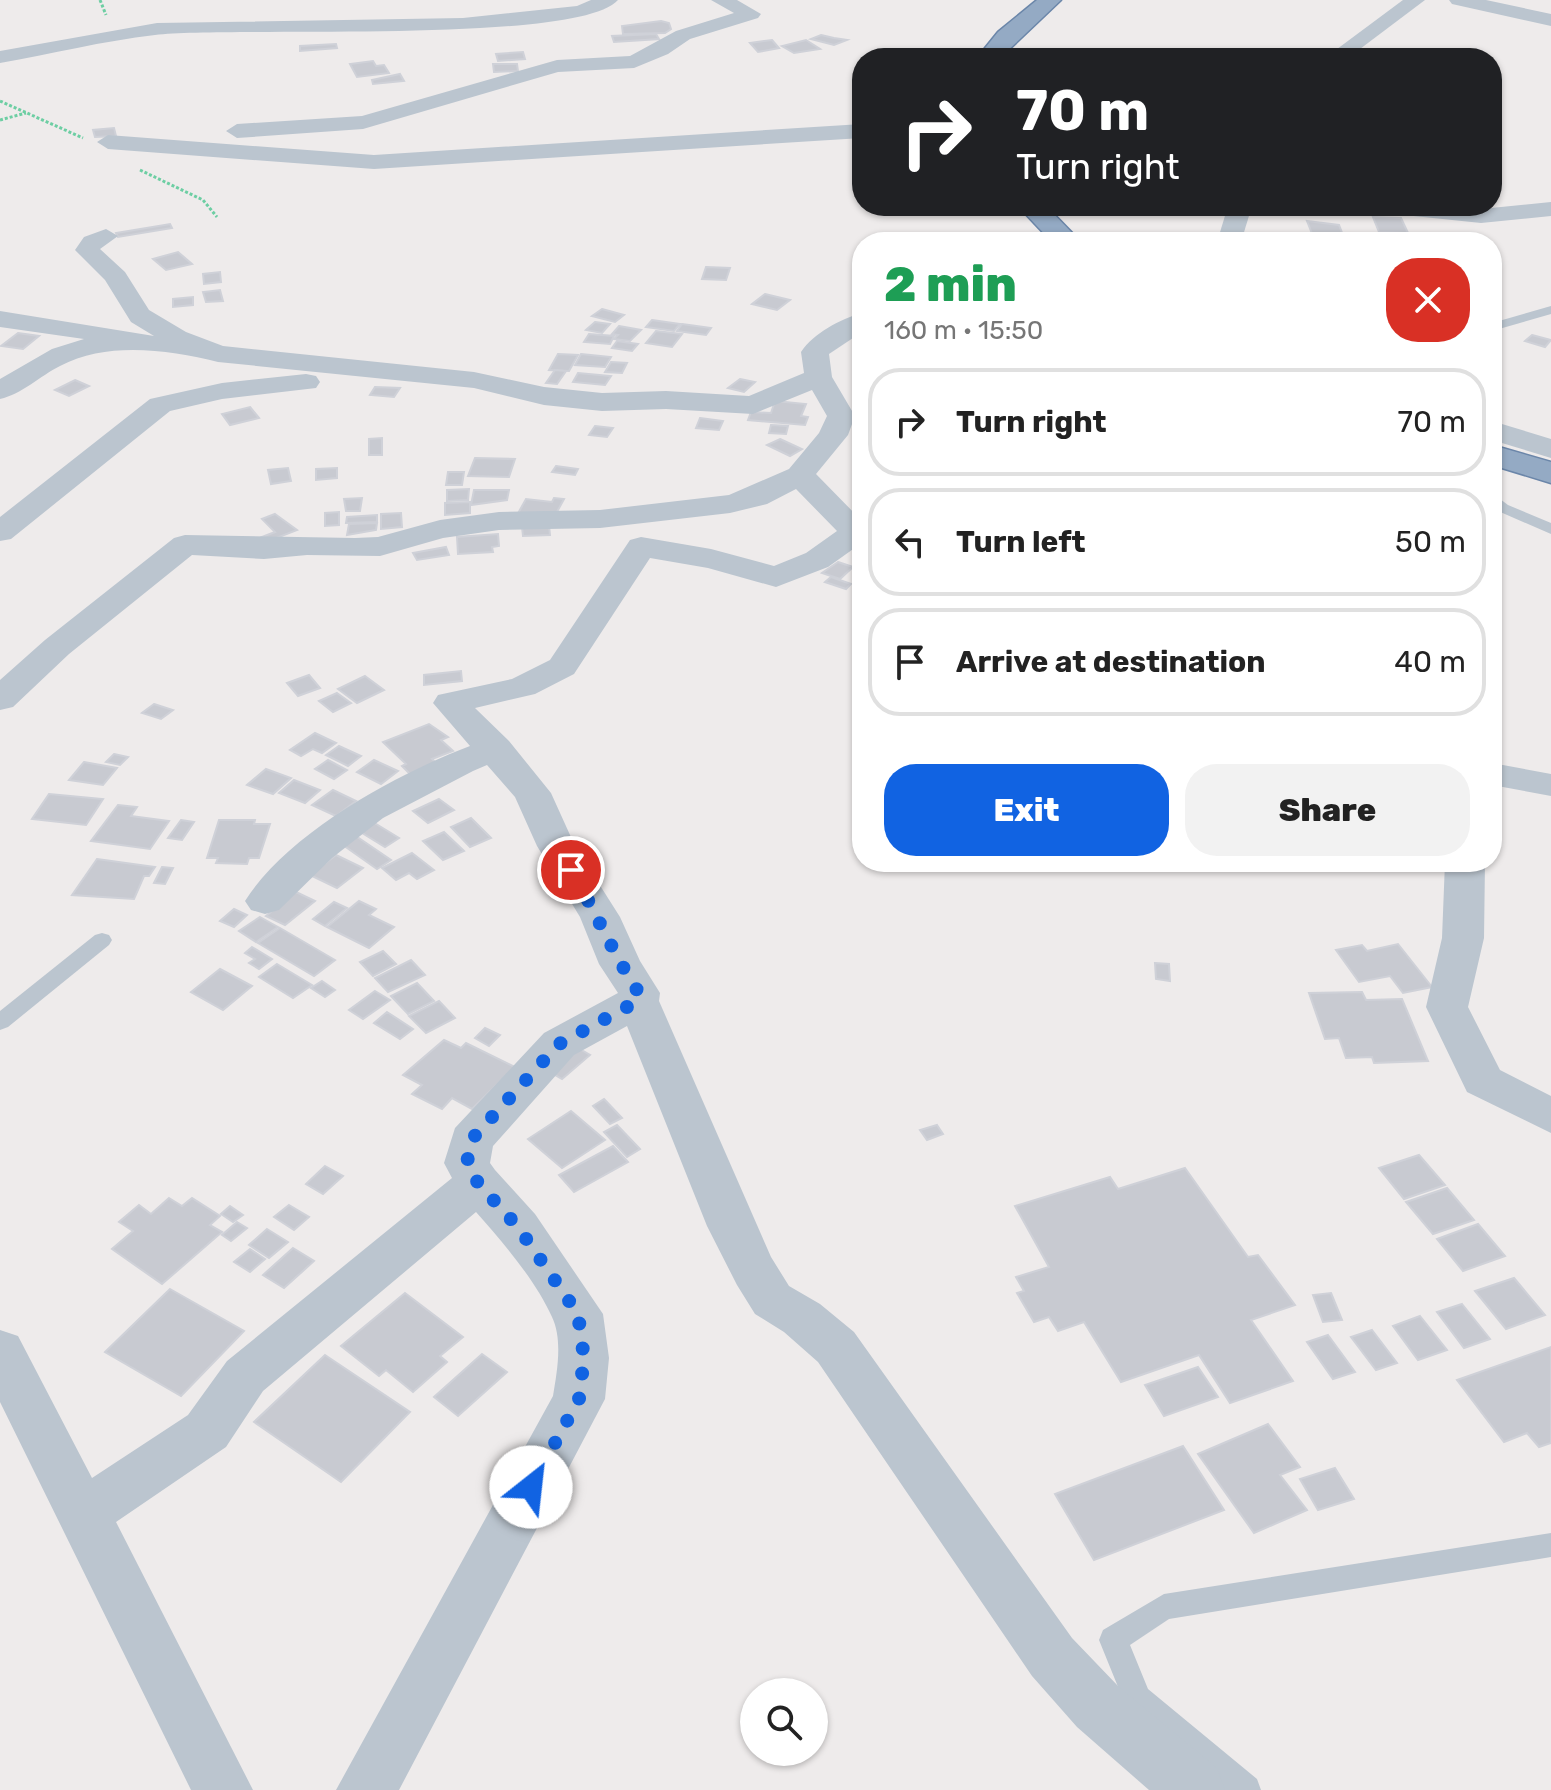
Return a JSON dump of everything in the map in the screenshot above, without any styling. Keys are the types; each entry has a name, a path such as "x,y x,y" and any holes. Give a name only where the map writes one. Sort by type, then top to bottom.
{"highway":[{"path":"997,48 1050,0"},
{"path":"1022,48 1030,37 1075,0"},
{"path":"1010,216 1022,232"},
{"path":"1041,216 1057,232"},
{"path":"1502,458 1551,473"},
{"path":"1502,475 1551,489"}],"street":[{"path":"0,57 157,29 451,25 580,11 608,0"},
{"path":"721,0 751,14 683,35 661,50 634,62 557,66 363,122 101,143 374,162 541,154 852,132"},
{"path":"1349,48 1415,0"},
{"path":"1459,0 1551,20"},
{"path":"1502,214 1551,209"},
{"path":"106,236 93,242 87,250 116,277 127,300 140,316 156,329 203,348 238,357 474,380 577,400 666,400 753,405 818,377"},
{"path":"0,319 111,334 154,344"},
{"path":"0,699 57,647 185,545 368,547 440,529 499,521 600,519 730,504 800,475 840,424 838,407 818,377 815,352 827,340 852,326"},
{"path":"0,391 31,371 83,347 154,344 203,348"},
{"path":"0,366 31,371"},
{"path":"0,532 160,405 283,383 412,376"},
{"path":"1502,433 1551,449"},
{"path":"800,475 852,531"},
{"path":"852,540 817,560 776,577 711,559 641,547 562,667 523,687 451,703 496,749 532,793 556,846 600,917 620,964 639,993 638,1001 731,1226 772,1300 802,1318 836,1347 1052,1657 1098,1707 1195,1790"},
{"path":"265,901 311,852 384,798 437,770 496,749"},
{"path":"1502,776 1551,785"},
{"path":"1465,872 1463,938 1447,1007 1483,1081 1551,1116"},
{"path":"366,1790 579,1399 584,1358 578,1314 518,1227 478,1183 467,1163 471,1140 559,1044 638,1001"},
{"path":"82,1515 207,1431 245,1376 478,1183"},
{"path":"0,1351 223,1790"}],"lane":[{"path":"1502,324 1551,310"},
{"path":"1502,507 1551,529"},
{"path":"0,1022 102,940"},
{"path":"1246,1790 1137,1699 1113,1640 1164,1607 1551,1545"}],"path":[{"path":"0,120 27,113"}],"building":[{"path":"661,21 669,23 671,29 665,33 623,34 622,26"},
{"path":"656,34 659,39 614,42 612,36"},
{"path":"821,35 847,40 834,45 811,39"},
{"path":"772,40 779,48 758,52 750,43"},
{"path":"806,40 820,49 794,53 782,46"},
{"path":"336,44 337,48 300,51 300,46"},
{"path":"523,52 525,59 498,61 496,54"},
{"path":"373,61 376,66 384,65 389,73 357,77 350,64"},
{"path":"493,64 517,64 518,71 494,72"},
{"path":"400,74 404,81 373,84 372,80"},
{"path":"114,128 116,136 95,137 93,130"},
{"path":"1373,217 1401,218 1408,232 1379,232"},
{"path":"1307,221 1339,225 1342,232 1311,232"},
{"path":"170,224 172,228 118,237 116,233"},
{"path":"178,252 192,264 166,270 153,259"},
{"path":"706,267 730,268 726,280 702,279"},
{"path":"220,272 221,282 204,284 203,274"},
{"path":"220,290 223,301 206,302 203,292"},
{"path":"765,294 790,300 777,310 752,304"},
{"path":"193,297 193,305 173,307 173,299"},
{"path":"602,309 624,315 615,322 592,316"},
{"path":"652,320 680,324 674,331 646,327"},
{"path":"595,322 610,324 602,333 586,330"},
{"path":"682,324 711,328 706,335 677,331"},
{"path":"619,326 641,330 630,341 614,339 618,335 612,334"},
{"path":"656,331 682,334 672,347 646,343"},
{"path":"18,333 39,336 23,349 1,346"},
{"path":"589,334 614,336 610,344 584,342"},
{"path":"1532,335 1551,340 1545,347 1525,341"},
{"path":"617,341 638,344 632,351 612,348"},
{"path":"558,354 578,355 569,371 549,370"},
{"path":"581,354 611,357 605,367 575,365"},
{"path":"611,362 627,363 622,373 605,372"},
{"path":"555,370 566,371 557,384 546,383"},
{"path":"578,373 611,376 605,385 573,382"},
{"path":"740,379 755,382 744,392 728,388"},
{"path":"75,380 89,386 69,396 55,390"},
{"path":"375,387 400,388 394,397 370,395"},
{"path":"775,401 806,404 801,416 808,417 805,425 748,420 751,412 771,413"},
{"path":"250,407 259,418 230,425 222,414"},
{"path":"700,418 723,421 719,430 696,428"},
{"path":"771,425 788,426 786,434 769,433"},
{"path":"595,426 613,428 607,437 589,435"},
{"path":"382,438 382,455 369,455 369,439"},
{"path":"780,439 802,449 790,456 767,445"},
{"path":"475,458 515,459 509,477 468,476"},
{"path":"556,466 578,469 575,475 552,472"},
{"path":"288,468 291,481 271,484 268,470"},
{"path":"337,468 337,478 316,480 316,469"},
{"path":"448,472 464,472 462,485 446,485"},
{"path":"469,489 468,500 447,501 447,490"},
{"path":"474,490 509,490 507,500 471,505"},
{"path":"362,498 360,511 346,511 344,499"},
{"path":"554,498 564,499 552,521 516,517 526,499 552,502"},
{"path":"470,502 470,513 445,515 445,503"},
{"path":"339,512 339,525 325,526 325,513"},
{"path":"401,513 402,527 381,529 381,514"},
{"path":"275,514 297,530 269,541 262,537 275,532 262,519"},
{"path":"377,515 377,522 346,523 347,517"},
{"path":"377,523 376,530 347,535 349,524"},
{"path":"549,525 550,535 523,536 522,527"},
{"path":"498,534 499,546 492,547 493,552 458,554 457,537"},
{"path":"446,547 449,555 417,560 413,553"},
{"path":"838,562 852,567 840,579 822,573"},
{"path":"831,577 851,584 846,589 825,582"},
{"path":"461,671 462,681 424,685 424,675"},
{"path":"309,675 320,688 298,696 287,683"},
{"path":"365,676 384,690 357,703 338,689"},
{"path":"337,693 351,703 333,712 319,701"},
{"path":"154,704 173,710 161,719 142,713"},
{"path":"429,724 448,737 441,740 453,751 432,759 437,764 411,775 402,766 406,764 383,742"},
{"path":"315,733 336,743 322,753 313,749 301,756 290,750"},
{"path":"339,746 361,756 348,766 326,755"},
{"path":"114,754 128,757 120,765 106,762"},
{"path":"328,760 347,770 334,779 315,769"},
{"path":"374,760 398,771 381,784 357,772"},
{"path":"84,762 117,768 103,785 69,780"},
{"path":"266,769 291,778 273,794 247,785"},
{"path":"294,780 320,790 305,803 279,793"},
{"path":"333,790 356,801 336,816 312,805"},
{"path":"49,794 103,799 86,825 32,819"},
{"path":"439,799 454,810 428,823 413,811"},
{"path":"118,805 137,807 131,816 169,821 150,849 91,841"},
{"path":"471,818 491,838 470,847 451,827"},
{"path":"368,819 399,838 385,847 354,828"},
{"path":"181,820 194,822 182,840 168,838"},
{"path":"219,820 255,820 254,824 270,824 259,858 249,858 247,864 216,863 218,858 207,858"},
{"path":"350,832 391,860 377,869 336,840"},
{"path":"444,832 464,851 443,860 423,841"},
{"path":"412,853 434,870 417,879 409,873 396,880 382,868"},
{"path":"336,855 363,868 337,888 310,875"},
{"path":"97,859 155,867 149,876 144,876 134,899 72,895"},
{"path":"162,867 173,868 165,884 154,883"},
{"path":"296,892 315,901 285,925 266,916"},
{"path":"359,901 376,909 369,915 394,927 369,948 327,927"},
{"path":"334,902 347,908 325,926 313,919"},
{"path":"234,909 247,915 234,927 220,921"},
{"path":"260,917 278,927 256,942 239,931"},
{"path":"280,928 335,960 314,976 258,943"},
{"path":"1398,944 1432,987 1403,993 1390,976 1359,982 1336,950 1362,945 1367,951"},
{"path":"252,947 272,959 259,969 249,963 255,959 245,953"},
{"path":"383,951 396,964 373,976 360,962"},
{"path":"411,960 425,975 388,992 375,978"},
{"path":"1155,963 1169,964 1170,981 1156,979"},
{"path":"277,964 312,985 293,998 259,977"},
{"path":"220,969 252,986 223,1010 191,992"},
{"path":"322,981 335,990 325,997 311,988"},
{"path":"417,983 434,1001 408,1014 391,996"},
{"path":"375,991 390,1000 363,1019 349,1010"},
{"path":"1362,992 1366,1000 1402,999 1428,1061 1374,1063 1372,1057 1346,1058 1339,1038 1325,1039 1309,993"},
{"path":"439,1001 455,1018 426,1033 409,1016"},
{"path":"387,1012 413,1029 400,1039 374,1023"},
{"path":"485,1028 500,1035 489,1046 475,1038"},
{"path":"444,1040 461,1048 466,1043 515,1067 472,1109 452,1098 442,1109 412,1094 422,1085 403,1075"},
{"path":"573,1045 590,1055 562,1079 545,1069"},
{"path":"604,1099 622,1118 610,1124 593,1106"},
{"path":"571,1111 605,1140 562,1168 528,1139"},
{"path":"617,1125 640,1149 627,1157 604,1132"},
{"path":"937,1125 943,1134 927,1140 920,1130"},
{"path":"613,1146 628,1162 574,1192 559,1175"},
{"path":"1419,1155 1445,1185 1404,1199 1379,1168"},
{"path":"325,1166 343,1176 323,1194 306,1184"},
{"path":"1185,1168 1248,1257 1258,1255 1295,1305 1251,1320 1293,1381 1230,1403 1199,1355 1121,1382 1084,1322 1058,1331 1049,1317 1034,1322 1017,1293 1024,1291 1016,1277 1049,1267 1015,1206 1110,1177 1118,1189"},
{"path":"1447,1188 1474,1220 1433,1234 1406,1202"},
{"path":"169,1198 182,1206 192,1198 220,1216 210,1225 222,1232 162,1284 112,1249 133,1231 119,1222 139,1205 151,1214"},
{"path":"289,1205 309,1217 294,1230 274,1217"},
{"path":"230,1206 243,1215 233,1222 221,1214"},
{"path":"237,1222 247,1228 231,1241 222,1235"},
{"path":"1478,1224 1505,1256 1463,1271 1437,1239"},
{"path":"267,1229 288,1242 269,1258 249,1245"},
{"path":"293,1248 314,1261 284,1288 263,1275"},
{"path":"250,1249 265,1259 250,1272 234,1262"},
{"path":"1514,1278 1545,1315 1506,1329 1475,1291"},
{"path":"170,1289 244,1331 181,1396 105,1352"},
{"path":"405,1293 463,1337 440,1356 447,1362 413,1392 386,1370 379,1376 341,1346"},
{"path":"1331,1293 1342,1320 1323,1322 1313,1295"},
{"path":"1462,1304 1490,1339 1464,1348 1437,1312"},
{"path":"1420,1316 1447,1350 1418,1360 1393,1326"},
{"path":"1372,1330 1397,1363 1376,1370 1351,1337"},
{"path":"1328,1335 1355,1372 1333,1379 1307,1342"},
{"path":"1551,1347 1551,1443 1539,1447 1527,1433 1504,1442 1457,1380"},
{"path":"482,1354 507,1372 458,1416 434,1397"},
{"path":"325,1355 410,1412 341,1482 254,1422"},
{"path":"1198,1367 1218,1397 1164,1416 1145,1385"},
{"path":"1268,1424 1300,1467 1280,1475 1307,1510 1254,1533 1198,1454"},
{"path":"1183,1446 1224,1510 1094,1560 1055,1494"},
{"path":"1335,1468 1354,1499 1318,1510 1300,1479"}],"route":[{"path":"531,1487 579,1399 584,1358 578,1314 518,1227 478,1183 467,1163 471,1140 559,1044 638,1001 639,993 620,964 600,917 571,870"}]}
